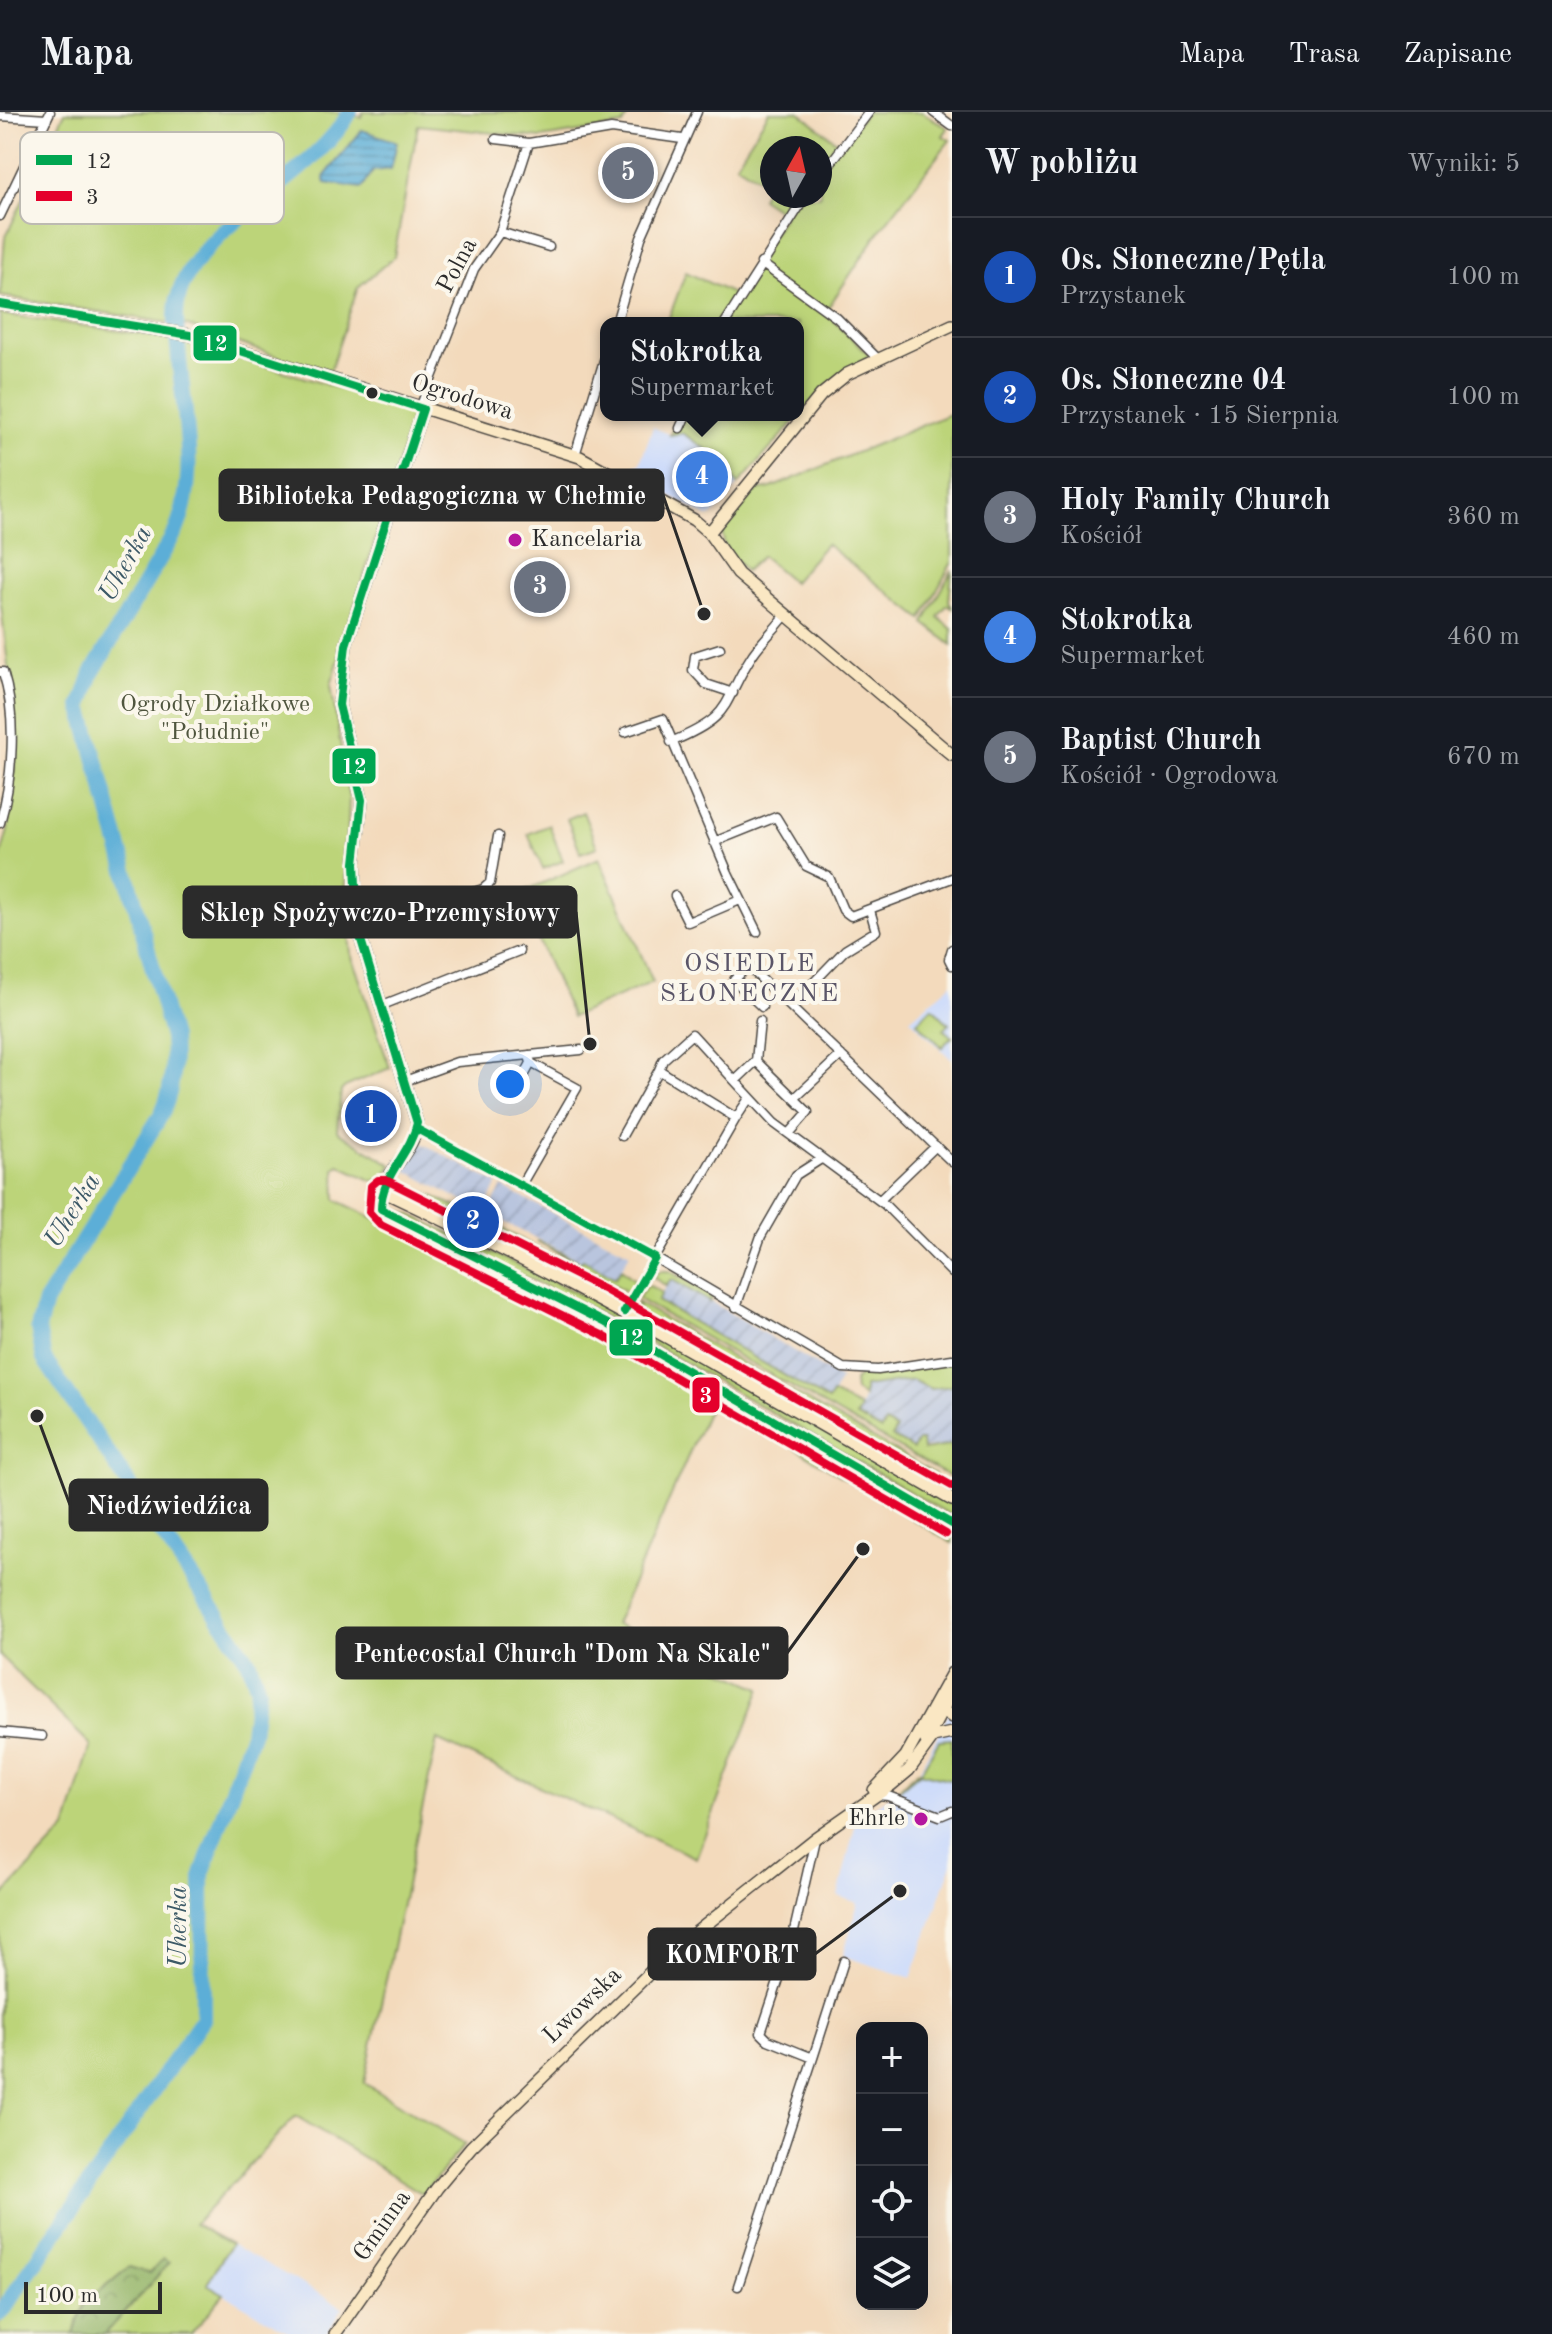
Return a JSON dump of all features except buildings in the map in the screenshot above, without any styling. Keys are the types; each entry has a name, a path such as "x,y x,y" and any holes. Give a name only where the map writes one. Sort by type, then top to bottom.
{"street":[{"path":"618,317 641,238 682,139 697,112"},
{"path":"832,161 869,112"},
{"path":"933,112 952,126"},
{"path":"0,116 48,116"},
{"path":"496,139 529,143 611,129 682,139"},
{"name":"Polna","path":"422,408 439,350 474,269 500,232 529,143"},
{"path":"0,216 20,174"},
{"path":"729,317 798,208"},
{"path":"500,232 549,247"},
{"path":"761,263 837,318 879,360"},
{"name":"Ogrodowa","path":"0,304 190,335 575,455 622,477 694,520 709,533 738,574 952,755"},
{"path":"804,416 821,395 847,374 952,325"},
{"path":"575,455 600,374"},
{"path":"422,408 346,645 339,705 362,800 355,863 358,930 417,1129 382,1191 381,1209 387,1215 606,1323 952,1524"},
{"path":"680,428 683,421"},
{"path":"709,533 800,421"},
{"path":"671,742 701,730 727,709 753,654 785,616"},
{"path":"720,648 695,656 693,670 706,684 733,693"},
{"path":"0,823 10,752 10,712 2,672"},
{"path":"625,732 663,719 714,842 757,932"},
{"path":"714,842 776,817 806,866 829,877 845,912 854,916 952,878"},
{"path":"358,930 483,889 490,883 498,836"},
{"path":"675,896 688,922 740,900"},
{"path":"791,1006 845,950 876,931 870,910"},
{"path":"952,949 949,959 952,965"},
{"path":"380,1006 519,951"},
{"path":"762,1007 734,980 748,966 952,1162"},
{"path":"735,1081 756,1061 760,1021"},
{"path":"622,1136 663,1060 692,1034 789,1134 880,1200 952,1273"},
{"path":"405,1081 457,1062 530,1059 581,1050"},
{"path":"795,1098 841,1055"},
{"path":"512,1098 530,1059"},
{"path":"521,1185 577,1088 530,1059"},
{"path":"756,1061 808,1112 789,1134"},
{"path":"659,1070 736,1118"},
{"path":"624,1312 750,1097"},
{"path":"417,1129 655,1258 851,1370 878,1370 952,1359"},
{"path":"880,1200 936,1146"},
{"path":"470,1169 475,1159"},
{"path":"736,1307 761,1236 796,1175 821,1159"},
{"path":"382,1191 506,1249 624,1312 952,1500"},
{"path":"592,1235 597,1226"},
{"name":"Lwowska","path":"847,1815 898,1768 941,1712 952,1673"},
{"name":"Lwowska","path":"471,2147 669,1954 815,1838 875,1796 888,1791 909,1770 925,1746 952,1692"},
{"path":"941,1712 952,1731"},
{"name":"Lwowska","path":"925,1746 937,1734 952,1731"},
{"path":"0,1732 42,1736"},
{"name":"Lwowska","path":"888,1791 898,1768"},
{"path":"888,1791 933,1814 940,1816 952,1811"},
{"path":"813,2058 768,2040 761,2033 792,1940 815,1838"},
{"path":"738,2286 844,1961"},
{"name":"Gminna","path":"335,2334 437,2188 471,2147"}],"shaded area":[{"path":"653,427 671,435 682,433 725,461 738,485 712,516 707,517 625,469 640,463"},
{"path":"952,983 952,1060 910,1019"},
{"path":"420,1142 498,1184 483,1212 405,1170"},
{"path":"502,1187 630,1253 616,1278 487,1214"},
{"path":"671,1278 841,1379 828,1402 657,1301"},
{"path":"913,1380 931,1388 952,1386 952,1445 913,1449 856,1416 865,1395 864,1387"},
{"path":"952,1707 952,1864 911,1978 843,1956 858,1903 838,1896 857,1818 896,1792 919,1770"},
{"path":"231,2244 343,2307 327,2334 292,2334 207,2284"}],"green space":[{"path":"65,112 344,112 361,117 363,112 630,112 623,125 541,138 418,125 394,257 358,287 329,374 188,326 0,296 5,238 20,206 20,224 284,224 284,132 55,132"},
{"path":"769,112 799,112 830,136 760,136 760,179 736,164"},
{"path":"866,112 922,112 948,128 943,136 950,140 881,229 825,312 870,356 827,385 804,411 804,317 669,317 686,272 735,295 785,214 776,208 832,208 832,138 841,145"},
{"name":"Ogrody Działkowe \"Południe\"","path":"0,314 183,340 414,412 331,685 349,799 345,898 351,954 390,1068 341,1091 337,1131 392,1165 383,1179 373,1181 339,1165 335,1168 336,1200 464,1261 487,1267 604,1326 774,1426 764,1430 712,1401 615,1624 761,1688 696,1858 437,1740 364,2083 465,2144 423,2194 296,2116 194,2224 231,2244 207,2284 224,2294 191,2334 105,2334 169,2263 150,2273 129,2267 84,2304 74,2334 0,2334 0,1899 66,1829 91,1745 0,1656 0,859 8,830 17,744 0,596"},
{"path":"952,413 952,562 922,619 826,544 793,582 762,556 745,571 725,548 722,532 755,491 771,488"},
{"path":"676,421 795,421 738,485 725,461 682,433 670,435"},
{"path":"952,570 949,601 952,608 947,605 938,617 952,629 952,645 924,623"},
{"path":"583,812 597,847 581,853 567,819"},
{"path":"549,825 563,861 543,869 528,834"},
{"path":"599,858 653,982 572,1017 518,894"},
{"path":"932,1007 949,1024 944,1029 952,1037 942,1047 917,1022"},
{"path":"395,1180 476,1215 466,1221 404,1194"},
{"path":"390,1205 586,1297 952,1505 952,1516 588,1307 397,1216"},
{"path":"478,1216 628,1298 615,1301 475,1226 472,1220"},
{"path":"537,1241 581,1262 583,1259 615,1278 621,1269 637,1282 631,1294"},
{"path":"659,1271 669,1271 713,1296 710,1302 671,1279 666,1286 653,1277"},
{"path":"650,1286 662,1293 658,1301 828,1401 832,1394 860,1408 856,1417 881,1430 885,1423 896,1429 892,1437 913,1449 918,1441 922,1441 923,1450 952,1445 952,1478 638,1299 645,1287"},
{"path":"636,1302 935,1474 933,1479 886,1457 641,1317"},
{"path":"952,1363 952,1386 931,1389 912,1380 864,1387 864,1397 855,1391 854,1381 861,1375"},
{"path":"782,1431 952,1532 952,1543 772,1434"},
{"path":"952,1739 952,1780 920,1772 896,1792 921,1771 939,1740"},
{"path":"163,2259 169,2263 105,2334 74,2334 84,2304 129,2267 150,2273"}],"water":[{"path":"362,130 397,142 391,169 373,171 362,188 326,183 324,177"}],"waterway":[{"name":"Uherka","path":"284,181 334,135 350,112"},
{"name":"Uherka","path":"0,2314 203,2018 202,1874 252,1733 258,1689 249,1662 44,1359 38,1329 45,1302 158,1120 170,1091 172,1038 81,706 92,673 176,531 183,510 188,446 177,303 182,286 195,263 233,224"}],"transit line":[{"name":"12","path":"0,304 190,335 423,409"},
{"name":"12","path":"423,409 346,645 339,705 362,800 355,863 358,930 417,1123 386,1186 381,1209 606,1323 952,1524"},
{"name":"12","path":"417,1129 655,1258 624,1312"},
{"name":"3","path":"946,1534 600,1334 381,1225 369,1212 371,1186 378,1180 386,1180 605,1290 952,1486"}],"place":[{"name":"Baptist Church","path":"628,173"},
{"name":"Stokrotka","path":"702,477"},
{"name":"Kancelaria","path":"515,540"},
{"name":"Holy Family Church","path":"540,587"},
{"name":"Biblioteka Pedagogiczna w Chełmie","path":"704,614"},
{"name":"Sklep Spożywczo-Przemysłowy","path":"590,1044"},
{"name":"Os. Słoneczne/Pętla","path":"371,1116"},
{"name":"Os. Słoneczne 04","path":"473,1222"},
{"name":"Niedźwiedźica","path":"37,1416"},
{"name":"Pentecostal Church \"Dom Na Skale\"","path":"863,1549"},
{"name":"Ehrle","path":"921,1819"},
{"name":"KOMFORT","path":"900,1891"}],"district":[{"name":"OSIEDLE SŁONECZNE","path":"750,979"}]}
